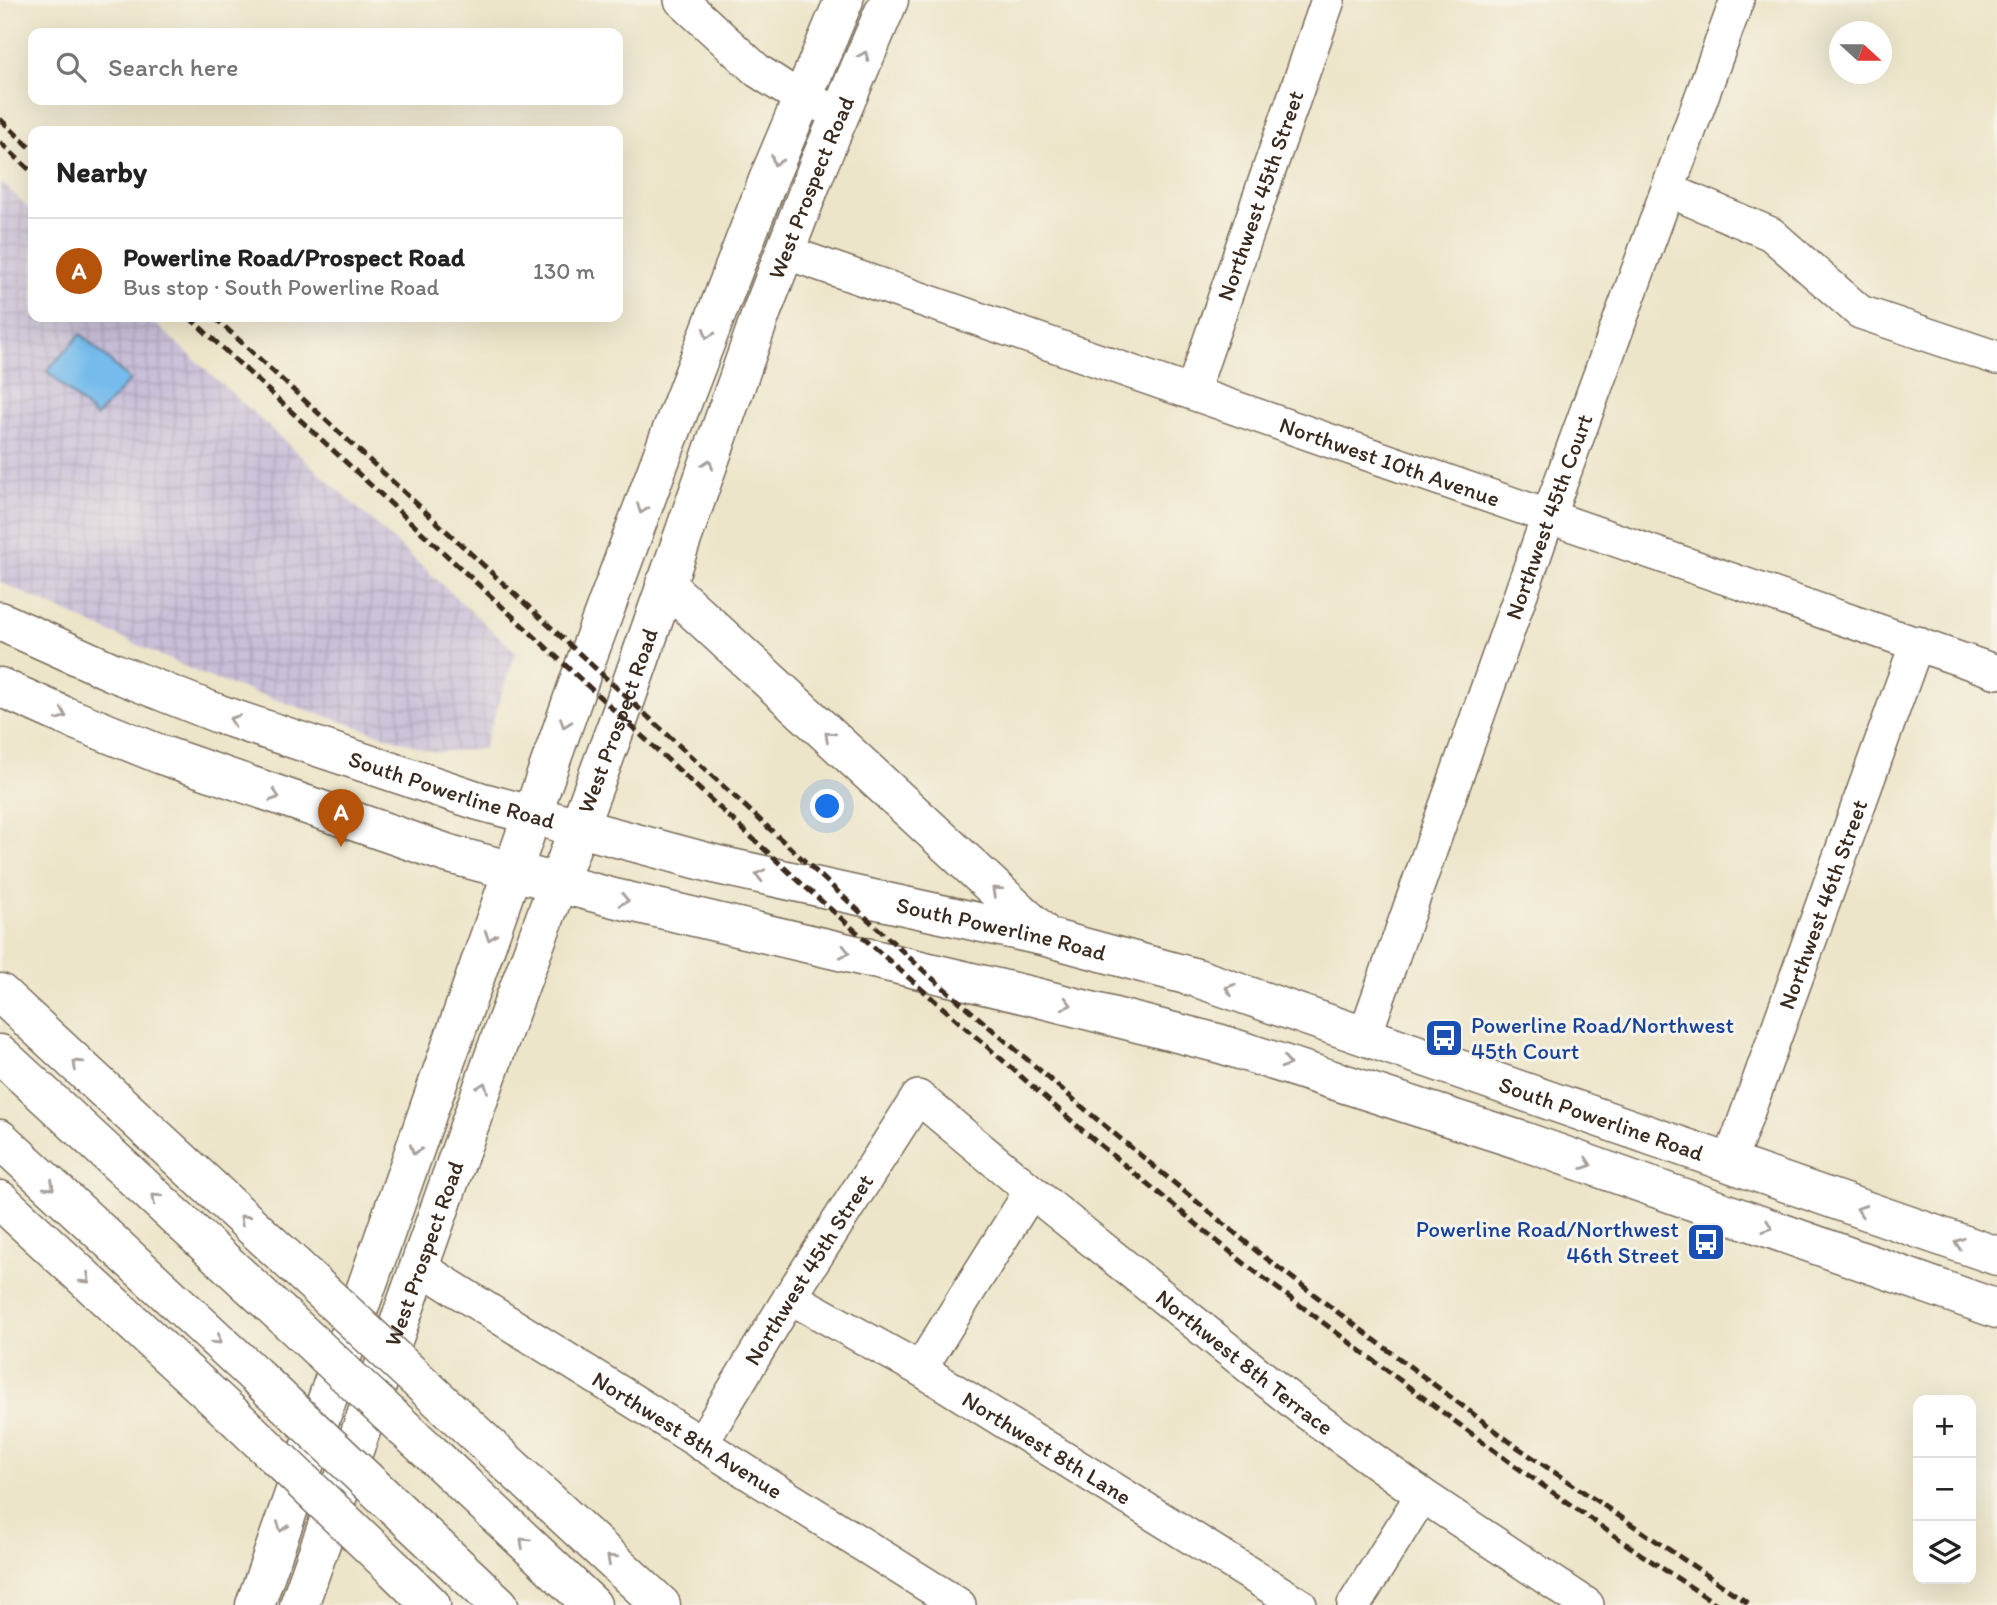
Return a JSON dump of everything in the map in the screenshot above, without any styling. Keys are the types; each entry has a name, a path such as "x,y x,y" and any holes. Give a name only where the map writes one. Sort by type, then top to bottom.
{"main road":[{"name":"West Prospect Road","path":"255,1605 532,816 666,445 802,98 844,0"},
{"name":"West Prospect Road","path":"299,1605 418,1266 579,829 785,252 840,113 889,0"},
{"path":"665,584 1046,937"},
{"name":"South Powerline Road","path":"0,621 113,672 219,714 342,757 532,816 718,866 1046,937 1197,978 1997,1256"},
{"name":"South Powerline Road","path":"0,687 102,732 201,769 449,854 614,898 1153,1025 1221,1044 1408,1102 1997,1308"},
{"path":"0,993 661,1605"},
{"path":"0,1054 592,1605"},
{"path":"0,1139 499,1605"},
{"path":"1658,1188 1699,1179 1729,1164"},
{"path":"1710,1208 1732,1196 1800,1189"},
{"path":"0,1199 431,1605"},
{"path":"393,1568 422,1605"}],"street":[{"path":"681,0 758,71 802,98 840,113"},
{"name":"Northwest 45th Street","path":"1192,392 1328,0"},
{"name":"Northwest 45th Court","path":"1365,1035 1548,517 1737,0"},
{"path":"1668,190 1771,234 1860,312 1997,358"},
{"name":"Northwest 10th Avenue","path":"785,252 1997,672"},
{"name":"Northwest 46th Street","path":"1729,1164 1917,643"},
{"name":"Northwest 45th Street","path":"701,1444 790,1297 918,1097"},
{"name":"Northwest 8th Terrace","path":"918,1097 1302,1409 1422,1495 1587,1605"},
{"path":"920,1369 1031,1191"},
{"name":"Northwest 8th Avenue","path":"418,1266 959,1605"},
{"name":"Northwest 8th Lane","path":"790,1297 920,1369 1300,1605"},
{"path":"1354,1605 1422,1495"}],"shaded area":[{"path":"0,181 28,207 28,322 153,322 516,652 483,749 434,752 208,677 0,582"}],"water":[{"path":"81,334 130,380 96,417 47,371"}],"railway":[{"path":"0,119 28,145"},
{"path":"0,142 28,168"},
{"path":"194,322 802,884 1082,1130 1245,1264 1508,1461 1718,1605"},
{"path":"219,322 924,971 1093,1116 1259,1253 1517,1447 1751,1605"}],"place":[{"name":"Powerline Road/Prospect Road","path":"341,847"},
{"name":"Powerline Road/Northwest 45th Court","path":"1444,1038"},
{"name":"Powerline Road/Northwest 46th Street","path":"1706,1242"}]}
